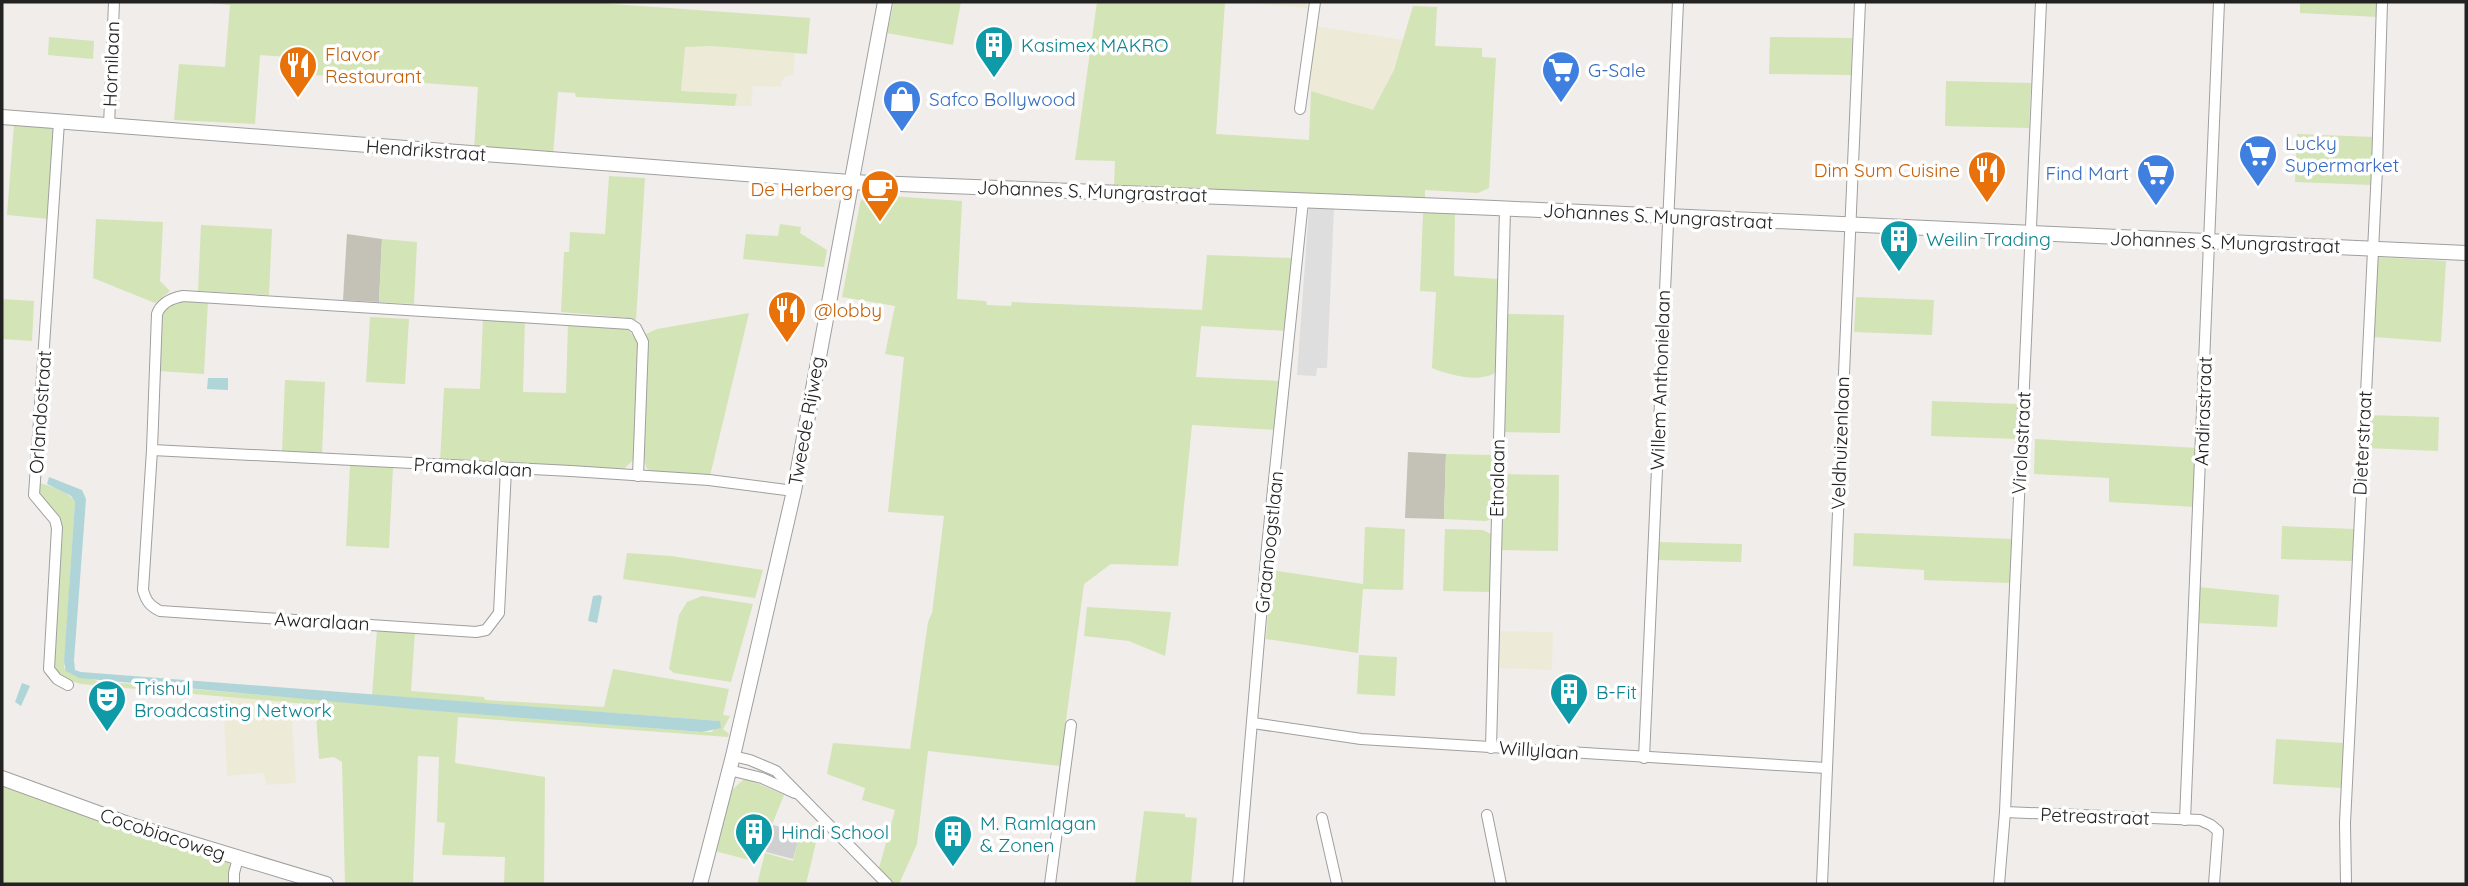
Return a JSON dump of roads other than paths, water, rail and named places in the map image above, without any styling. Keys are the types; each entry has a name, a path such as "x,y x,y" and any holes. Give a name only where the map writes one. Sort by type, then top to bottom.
{"street":[{"name":"Hornilaan","path":"109,127 114,2"},
{"name":"Tweede Rijweg","path":"700,884 794,491 885,2"},
{"path":"1300,109 1315,2"},
{"name":"Willem Anthonielaan","path":"1644,758 1678,2"},
{"name":"Veldhuizenlaan","path":"1822,884 1860,2"},
{"name":"Virolastraat","path":"1999,884 2005,812 2041,2"},
{"name":"Andirastraat","path":"2185,820 2219,2"},
{"name":"Dieterstraat","path":"2346,884 2345,823 2382,2"},
{"name":"Hendrikstraat","path":"2,117 850,182"},
{"name":"Orlandostraat","path":"59,122 34,495 55,520 57,528 49,669 57,679 68,685"},
{"name":"Johannes S. Mungrastraat","path":"850,182 2466,253"},
{"name":"Graanoogstlaan","path":"1238,884 1267,547 1303,201"},
{"name":"Etnalaan","path":"1491,748 1506,209"},
{"path":"152,450 157,314 164,304 176,297 196,296 630,324 636,328 643,342 638,476"},
{"name":"Pramakalaan","path":"152,450 571,471 709,480 794,491"},
{"name":"Awaralaan","path":"152,450 143,590 154,608 160,611 476,632 486,630 499,613 506,469"},
{"name":"Willylaan","path":"1253,723 1361,739 1826,768"},
{"path":"1051,884 1071,725"},
{"path":"731,763 750,760 776,771 887,884"},
{"name":"Cocobiacoweg","path":"2,778 131,825 326,884"},
{"name":"Petreastraat","path":"2005,812 2200,820 2218,831 2214,884"},
{"path":"1487,815 1501,884"},
{"path":"1322,818 1337,884"},
{"path":"234,884 238,858"}],"water":[{"path":"208,378 228,378 228,390 207,389"},
{"path":"49,477 82,490 86,499 75,670 720,721 721,728 702,732 79,678 66,671 64,662 75,502 71,496 47,484"},
{"path":"593,596 602,597 597,623 588,621"},
{"path":"22,683 30,686 21,706 15,702"}],"place":[{"name":"Kasimex MAKRO","path":"994,79"},
{"name":"Flavor Restaurant","path":"298,99"},
{"name":"G-Sale","path":"1561,104"},
{"name":"Safco Bollywood","path":"902,133"},
{"name":"Lucky Supermarket","path":"2258,188"},
{"name":"Dim Sum Cuisine","path":"1987,204"},
{"name":"Find Mart","path":"2156,207"},
{"name":"De Herberg","path":"880,223"},
{"name":"Weilin Trading","path":"1899,273"},
{"name":"@lobby","path":"787,344"},
{"name":"B-Fit","path":"1569,726"},
{"name":"Trishul Broadcasting Network","path":"107,733"},
{"name":"Hindi School","path":"754,866"},
{"name":"M. Ramlagan & Zonen","path":"953,868"}]}
